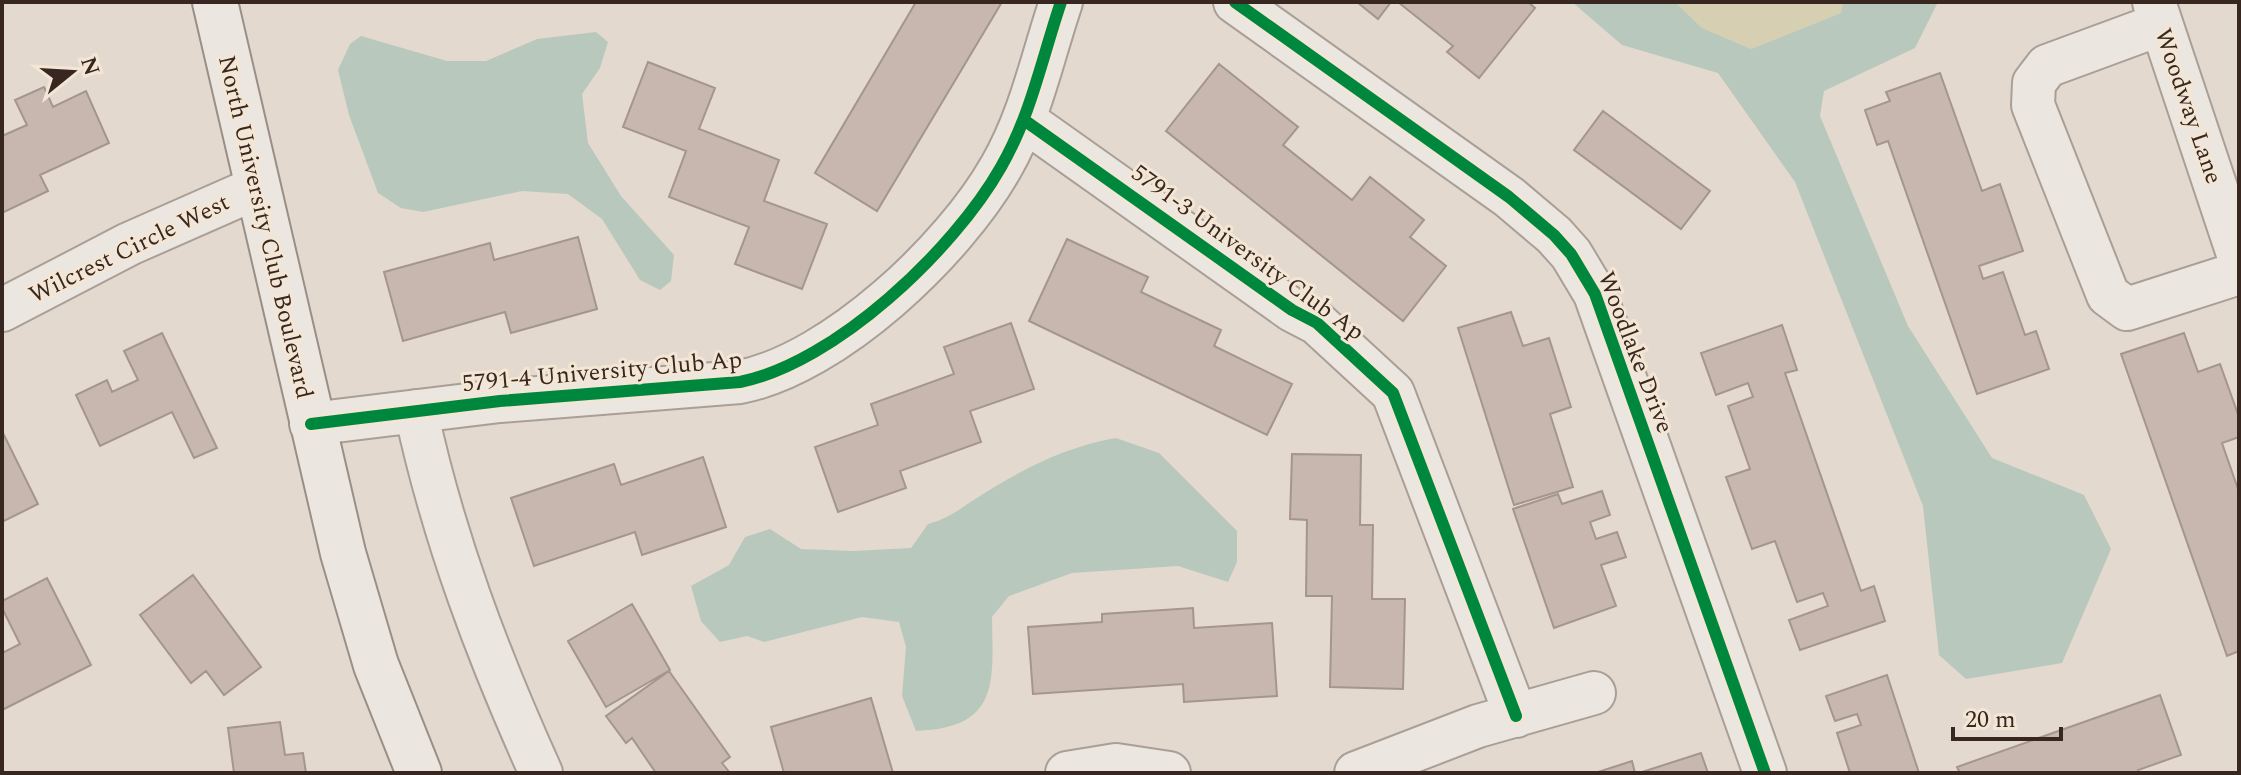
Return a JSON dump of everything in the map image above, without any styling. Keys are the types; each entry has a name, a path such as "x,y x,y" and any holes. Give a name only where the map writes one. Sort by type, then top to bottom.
{"street":[{"name":"North University Club Boulevard","path":"215,2 311,424 376,665 419,773"},
{"name":"5791-4 University Club Ap","path":"311,424 765,377 841,336 890,298 925,265 1001,169 1024,120 1061,2"},
{"name":"Woodlake Drive","path":"1235,2 1509,197 1571,254 1595,294 1765,773"},
{"name":"Woodway Lane","path":"2158,13 2239,257"},
{"path":"2158,13 2047,66 2034,83 2033,105 2108,295 2127,309 2239,273"},
{"name":"5791-3 University Club Ap","path":"1024,120 1292,310 1317,323 1393,393 1516,716"},
{"name":"Wilcrest Circle West","path":"2,310 129,244 256,188"},
{"path":"416,411 455,562 506,697 541,773"},
{"path":"1356,773 1516,716 1594,693"},
{"path":"1067,773 1116,765 1169,773"}],"shaded area":[{"path":"1572,2 1675,2 1702,28 1751,49 1841,13 1843,2 1938,2 1915,48 1824,91 1820,116 1908,326 1992,458 2084,495 2111,549 2062,663 1966,679 1939,655 1923,506 1795,182 1718,73 1622,45"},
{"path":"1675,2 1843,2 1841,13 1751,49 1702,28"},
{"path":"596,32 608,42 600,68 582,94 588,143 621,196 674,255 671,281 660,290 640,280 602,219 568,194 522,191 423,212 401,208 378,193 349,115 338,70 350,44 361,36 447,61 486,61 537,39"},
{"path":"1116,438 1159,453 1237,531 1237,562 1228,582 1178,566 1072,573 1009,596 992,617 991,681 986,698 977,711 963,721 943,728 916,731 902,696 906,647 899,622 862,617 764,642 747,636 720,642 701,621 691,586 729,565 745,537 770,529 801,549 853,551 911,548 928,524 950,515 1014,475 1064,452"}],"building":[{"path":"916,2 1002,2 877,211 815,173"},
{"path":"1357,2 1391,2 1378,19"},
{"path":"1398,2 1528,2 1535,8 1479,78 1447,52 1453,46"},
{"path":"648,62 715,88 699,129 779,160 764,201 827,224 802,289 735,264 749,227 669,197 686,151 623,127"},
{"path":"1219,64 1298,127 1283,145 1352,200 1370,177 1424,220 1410,237 1446,266 1403,321 1166,131"},
{"path":"1940,73 1982,191 2000,184 2023,251 1979,266 1983,279 2003,272 2025,335 2036,331 2049,369 1977,394 1888,141 1877,145 1865,110 1890,101 1886,92"},
{"path":"44,87 53,107 86,91 109,143 40,175 48,191 2,213 2,136 27,125 15,100"},
{"path":"1603,111 1710,191 1681,229 1574,150"},
{"path":"578,237 597,309 511,333 505,312 403,341 384,272 490,243 494,260"},
{"path":"1067,239 1148,277 1141,292 1221,330 1214,346 1292,384 1267,435 1029,321"},
{"path":"1511,312 1523,346 1549,338 1571,407 1550,414 1573,487 1514,505 1458,328"},
{"path":"1011,323 1034,389 970,411 981,442 900,471 906,488 838,512 815,447 878,425 871,404 954,374 944,347"},
{"path":"1782,325 1797,370 1785,373 1861,591 1874,586 1885,621 1800,650 1789,620 1828,606 1823,593 1797,602 1775,541 1752,549 1726,477 1750,469 1728,406 1753,397 1748,383 1716,395 1701,353"},
{"path":"162,333 217,448 194,458 172,412 100,446 76,395 107,380 112,392 138,380 124,351"},
{"path":"2184,333 2198,372 2220,364 2239,417 2239,437 2222,443 2239,492 2239,651 2227,656 2121,354"},
{"path":"2,431 38,504 2,522"},
{"path":"1292,454 1361,455 1360,525 1373,525 1372,599 1405,599 1403,689 1330,687 1332,596 1306,596 1307,520 1290,519"},
{"path":"703,457 726,527 642,555 635,532 534,566 511,498 614,464 621,485"},
{"path":"1602,491 1610,515 1590,522 1596,539 1617,532 1626,557 1601,565 1616,606 1554,628 1513,509 1558,494 1562,504"},
{"path":"193,575 261,667 224,695 206,671 191,683 140,615"},
{"path":"47,578 91,665 2,710 2,653 20,644 2,608 2,601"},
{"path":"632,604 670,670 606,707 568,641"},
{"path":"1193,608 1194,628 1272,623 1277,696 1184,702 1183,684 1033,694 1028,627 1102,622 1102,614"},
{"path":"669,671 730,757 722,763 730,773 656,773 632,738 626,743 606,716"},
{"path":"1887,675 1919,773 1850,773 1837,733 1861,725 1857,714 1835,721 1826,696"},
{"path":"2160,695 2181,755 2138,770 2139,773 1960,773 1957,767"},
{"path":"871,698 893,773 784,773 771,727"},
{"path":"280,722 285,755 303,753 306,773 234,773 228,728"},
{"path":"1701,753 1708,773 1639,773"},
{"path":"1632,761 1635,773 1595,773"}],"cycle path":[{"path":"311,424 500,401 740,382 777,371 814,352 852,328 923,266 980,199 1001,167 1020,127 1061,2"},
{"path":"1235,2 1509,197 1554,235 1571,254 1595,294 1765,773"},
{"path":"1024,120 1292,310 1317,323 1393,393 1516,716"}]}
